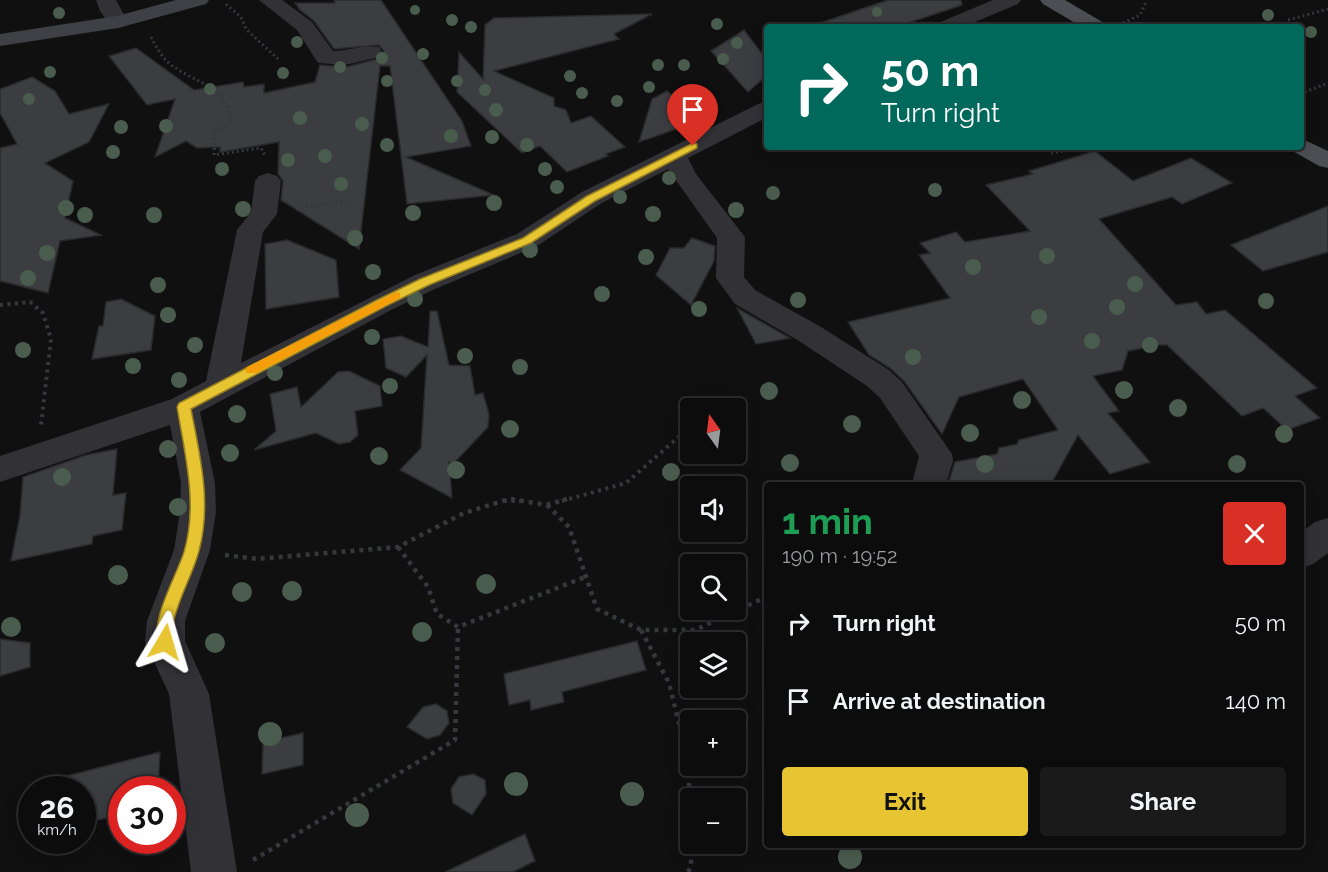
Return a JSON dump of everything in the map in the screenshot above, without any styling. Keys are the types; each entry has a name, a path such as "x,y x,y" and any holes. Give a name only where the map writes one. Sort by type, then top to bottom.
{"main road":[{"path":"1050,0 1092,24"},
{"path":"1304,147 1328,161"}],"street":[{"path":"106,0 110,11 118,21"},
{"path":"0,40 118,21 199,0"},
{"path":"269,0 305,26 327,58 345,58 371,52"},
{"path":"952,24 1011,0"},
{"path":"0,469 112,434 183,407 424,282 527,240 591,198 764,111"},
{"path":"675,156 684,176 731,237 730,278 735,287 745,297 856,363 891,390 935,454 936,461 930,482"},
{"path":"220,386 250,230 264,214 268,182"},
{"path":"183,407 198,483 198,512 192,550 166,621 165,642 189,694 232,867"},
{"path":"1304,550 1328,533"}],"path":[{"path":"220,0 241,17 246,29 278,59"},
{"path":"1120,24 1140,15 1147,0"},
{"path":"165,9 151,36 158,52 172,66 215,89 223,97 232,114 230,123 215,134 214,155 261,148 269,162 268,182"},
{"path":"1287,20 1328,9"},
{"path":"1304,92 1328,83"},
{"path":"1051,153 1071,150"},
{"path":"264,214 349,200"},
{"path":"0,305 30,302 43,313 51,339 37,456"},
{"path":"192,550 257,559 398,547 464,513 510,499 546,504 626,483 680,436"},
{"path":"546,504 569,526 597,609 641,630 695,630 764,598"},
{"path":"398,547 428,587 437,614 458,627"},
{"path":"458,627 585,577"},
{"path":"232,867 455,740 458,627"},
{"path":"641,630 669,683 688,760 689,788"},
{"path":"688,872 691,867 691,854"}],"building":[{"path":"334,0 381,0 462,121 471,146 406,157 494,195 407,204 390,66 380,66 359,249 281,200 283,181 278,174 279,142 220,152 220,147 197,148 186,141 155,157 175,99 147,105 109,56 136,48 194,90 243,82 244,87 264,84 264,93 315,82 320,65 346,67 381,58 384,51 379,45 334,49 314,21 295,3 335,3"},
{"path":"888,0 961,0 962,5 905,24 823,24 823,22"},
{"path":"652,14 614,34 619,39 494,71 554,98 554,106 566,110 571,123 591,116 625,147 606,154 608,156 567,172 540,146 522,153 457,92 459,52 483,79 485,25 494,18"},
{"path":"744,30 764,56 764,78 748,92 711,51"},
{"path":"32,77 55,91 69,114 109,104 89,142 45,163 73,181 65,218 101,235 60,241 48,293 0,281 0,148 17,144 0,113 0,89"},
{"path":"667,91 702,120 639,142 652,99"},
{"path":"1095,151 1133,181 1191,158 1232,183 1182,204 1172,197 1099,219 1176,305 1197,302 1206,314 1225,310 1317,388 1295,396 1320,418 1287,430 1263,408 1242,416 1167,345 1159,345 1128,351 1122,370 1093,376 1119,411 1108,413 1150,462 1110,474 1078,435 1052,482 949,482 955,462 997,454 999,448 1017,444 1019,440 1058,430 1023,379 959,397 942,434 904,381 890,368 869,355 848,322 950,298 919,255 930,253 920,243 956,232 965,242 1030,231 986,185 1033,174 1029,171"},
{"path":"1328,206 1328,252 1263,271 1231,245"},
{"path":"692,238 715,246 714,261 691,305 656,275 670,248 684,248"},
{"path":"287,240 336,260 339,297 266,309 265,244"},
{"path":"121,299 155,316 151,350 92,359 99,326 103,326 106,302"},
{"path":"737,308 790,338 756,344"},
{"path":"430,311 437,311 449,365 470,366 475,395 483,393 489,414 488,427 453,464 449,462 452,498 400,470 421,448 427,355 406,377 386,368 383,339 401,336 428,347"},
{"path":"349,371 380,386 382,406 355,411 358,435 350,442 339,444 316,433 254,450 276,431 270,394 297,387 301,407 338,372"},
{"path":"117,449 113,495 126,493 122,530 93,536 92,544 11,561 20,515 23,477 86,455"},
{"path":"0,639 30,643 30,667 0,676"},
{"path":"637,641 646,670 562,692 564,702 531,710 530,700 509,705 504,674"},
{"path":"436,704 447,711 449,723 440,735 427,739 407,727 423,707"},
{"path":"303,733 303,765 262,774 263,742"},
{"path":"160,752 159,776 108,776 108,818 96,820 96,776 67,776"},
{"path":"473,774 485,780 486,794 472,815 453,803 451,789 459,777"},
{"path":"525,834 535,861 513,872 445,872"}],"slow traffic":[{"path":"251,370 396,296"}],"route":[{"path":"165,642 166,621 192,550 198,512 198,483 183,407 424,282 527,240 591,198 693,146"}]}
